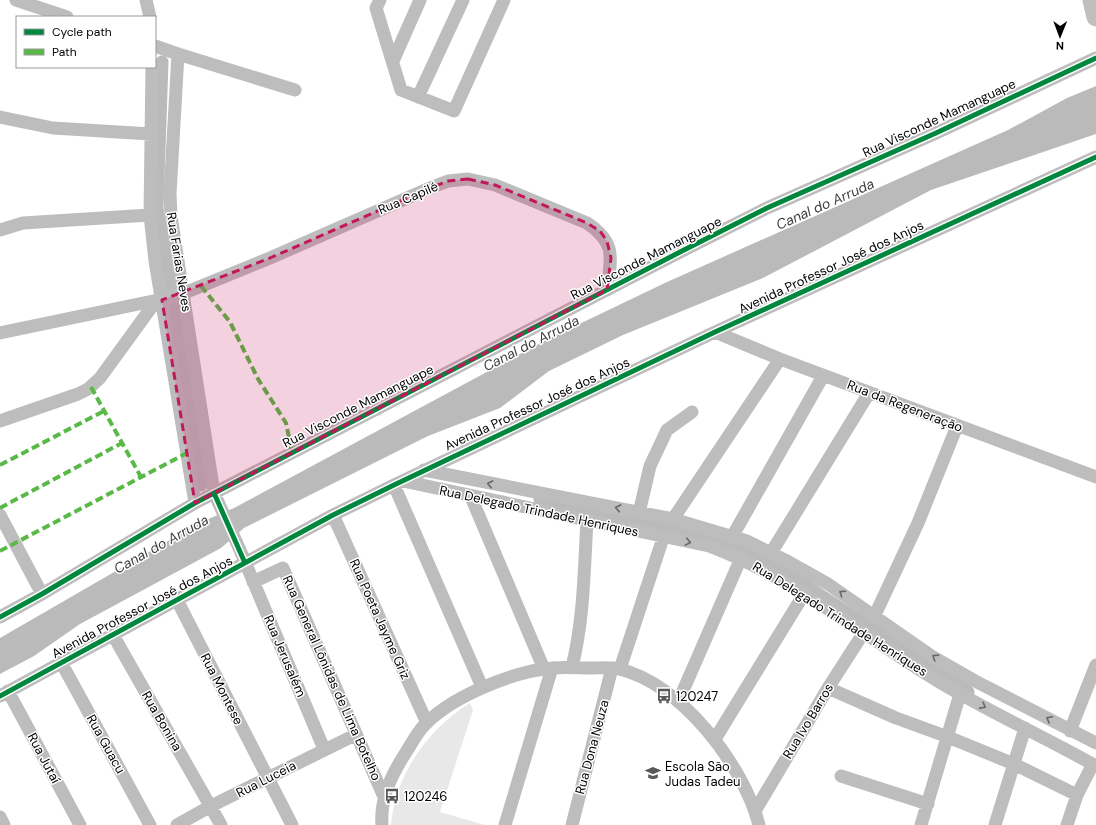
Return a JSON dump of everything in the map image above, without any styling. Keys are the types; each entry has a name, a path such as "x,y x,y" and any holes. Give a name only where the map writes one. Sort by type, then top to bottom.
{"main road":[{"path":"1092,0 1096,17"}],"street":[{"path":"16,0 64,16"},
{"path":"146,0 150,16"},
{"path":"380,0 376,8 401,90 454,111 504,0"},
{"path":"393,61 420,0"},
{"path":"418,97 463,0"},
{"path":"156,46 296,90"},
{"name":"Rua Farias Neves","path":"178,54 170,194 173,241 169,298 195,503"},
{"name":"Rua Visconde Mamanguape","path":"217,498 608,290 767,208 936,133 1096,58"},
{"name":"Rua Farias Neves","path":"152,68 150,215 217,498 240,550"},
{"path":"0,117 53,128 151,134"},
{"name":"Avenida Professor José dos Anjos","path":"4,693 246,564 333,515 424,470 715,332 1096,157"},
{"name":"Rua Capilé","path":"0,334 169,298 278,255 430,188 448,181 468,179 495,185 588,223 600,231 607,240 611,258 608,290"},
{"path":"0,230 24,224 150,215"},
{"path":"0,421 78,394 88,389 100,378 169,298"},
{"name":"Rua da Regeneração","path":"715,332 823,376 1096,477"},
{"path":"674,519 780,359"},
{"path":"732,537 823,376"},
{"path":"771,553 869,393"},
{"path":"639,513 650,466 667,430 692,412"},
{"path":"874,615 918,523 957,426"},
{"name":"Rua Delegado Trindade Henriques","path":"424,470 674,519 747,541 828,584 939,660 975,681 1096,743"},
{"path":"398,483 482,687"},
{"name":"Rua Delegado Trindade Henriques","path":"398,483 708,546 741,558 804,594 960,694 1094,765"},
{"path":"471,497 548,669 505,825"},
{"path":"0,617 42,594 195,503 217,498"},
{"path":"0,514 42,594"},
{"name":"Rua Poeta Jayme Griz","path":"333,515 427,724"},
{"path":"572,667 578,644 583,598 586,521"},
{"name":"Rua Dona Neuza","path":"572,825 616,669 664,538"},
{"name":"Rua Jerusalém","path":"240,550 324,749"},
{"path":"679,700 741,558"},
{"name":"Rua General Lônidas de Lima Botelho","path":"253,582 283,568 355,735 384,797"},
{"path":"715,739 804,594"},
{"name":"Rua Montese","path":"177,600 292,825"},
{"name":"Rua Ivo Barros","path":"755,811 828,688 864,632"},
{"name":"Rua Bonina","path":"113,635 221,825"},
{"name":"Rua Guacu","path":"61,662 150,825"},
{"path":"1070,731 1096,665"},
{"path":"382,825 381,814 387,787 399,763 421,729 427,724 449,706 482,687 525,673 572,667 616,669 639,676 679,700 715,739 740,780 755,811 759,825"},
{"path":"828,688 896,718 1014,764 1076,795"},
{"name":"Rua Jutaí","path":"4,693 80,825"},
{"path":"921,825 960,694"},
{"path":"995,825 1025,728"},
{"name":"Rua Luceia","path":"177,825 211,806 355,735"},
{"path":"1067,825 1076,795 1094,765"},
{"path":"841,776 928,804"},
{"path":"0,817 4,825"}],"highlighted area":[{"path":"468,179 495,185 587,223 600,231 607,241 611,258 607,290 195,503 162,300 270,258 430,188 448,181"}],"shaded area":[{"path":"1096,86 1096,134 931,190 763,278 623,335 549,371 500,408 428,436 244,528 221,548 80,624 34,656 0,674 0,638 199,523 234,508 548,339 667,282 1008,130 1067,98"},
{"path":"470,703 473,710 440,812 485,825 391,825 399,788 416,755 440,726"}],"waterway":[{"path":"162,62 157,208 201,485"},
{"path":"540,499 671,528 734,546 780,569 968,692"}],"marked path":[{"path":"201,286 230,322 258,379 286,423 292,452"},
{"path":"91,387 141,477"},
{"path":"0,465 104,411"},
{"path":"0,508 122,443"},
{"path":"0,551 187,453"}],"cycle path":[{"path":"0,617 42,594 195,503 680,252 767,208 936,133 1096,58"},
{"path":"0,696 333,515 394,485 715,332 1096,157"},
{"path":"214,493 245,563"}],"place":[{"name":"120247","path":"664,696"},
{"name":"Escola São Judas Tadeu","path":"653,773"},
{"name":"120246","path":"392,796"}],"water label":[{"name":"Canal do Arruda","path":"825,204"},
{"name":"Canal do Arruda","path":"531,343"},
{"name":"Canal do Arruda","path":"161,544"}]}
